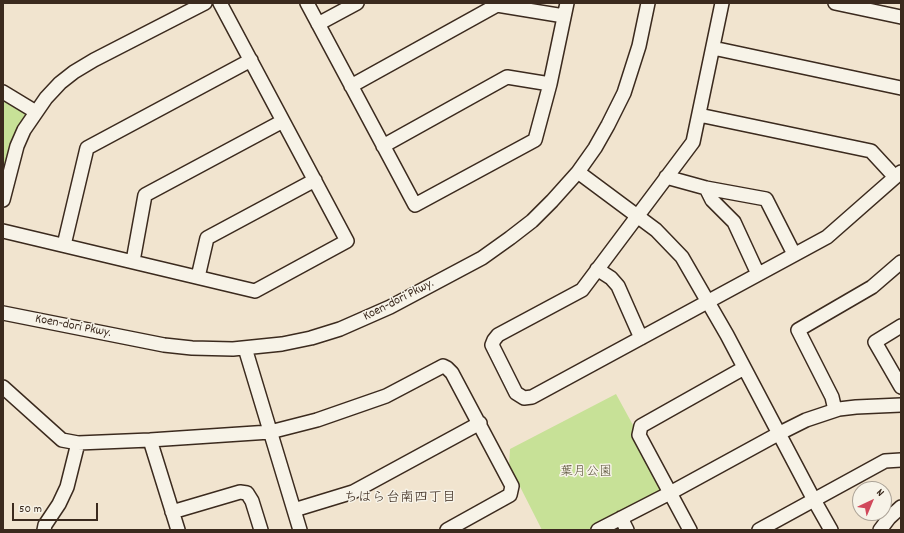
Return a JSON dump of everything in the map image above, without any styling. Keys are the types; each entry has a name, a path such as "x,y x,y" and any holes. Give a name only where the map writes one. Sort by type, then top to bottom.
{"street":[{"path":"3,200 17,146 24,130 46,98 60,83 74,72 205,3"},
{"path":"3,231 255,290 347,241 220,3"},
{"path":"307,3 415,205 535,140 550,84 566,9 497,5 352,86"},
{"path":"318,24 357,3"},
{"name":"Koen-dori Pkwy.","path":"3,313 164,345 192,348 233,349 282,344 311,338 340,329 390,307 482,258 510,238 532,221 578,172 598,142 624,93 639,46 648,3"},
{"path":"699,115 871,151 898,175 827,237 532,397 524,398 516,393 492,345 494,340 498,335 582,290 693,142 722,3"},
{"path":"835,3 901,17"},
{"path":"713,48 901,88"},
{"path":"64,245 87,148 251,60"},
{"path":"383,146 507,77 550,84"},
{"path":"3,92 36,112"},
{"path":"133,262 145,195 283,121"},
{"path":"578,172 656,230 682,257 708,301 778,434 831,530"},
{"path":"666,177 706,188 766,199 794,254"},
{"path":"198,277 207,238 315,180"},
{"path":"706,188 712,200 734,222 758,274"},
{"path":"835,410 832,397 798,330 872,287 901,262"},
{"path":"597,269 611,278 618,286 641,338"},
{"path":"901,326 875,342 901,386"},
{"path":"245,348 300,530"},
{"path":"3,387 62,440 78,443 150,440 270,432 317,420 386,396 442,366 447,368 452,373 480,423 512,486 510,495 447,530"},
{"path":"690,530 639,435 641,426 744,368"},
{"path":"598,530 806,420 835,410 901,404"},
{"path":"294,510 353,492 480,423"},
{"path":"150,440 178,530"},
{"path":"44,530 45,525 59,504 66,487 78,443"},
{"path":"759,530 775,526 814,500 885,461 901,460"},
{"path":"172,512 240,492 247,493 252,501 261,530"},
{"path":"880,530 889,518 901,507"},
{"path":"621,518 627,530"}],"green space":[{"path":"3,92 36,112 3,199"},
{"name":"葉月公園","path":"616,394 670,493 599,530 542,530 509,465 510,449"}],"district":[{"name":"ちはら台南四丁目","path":"400,499"}]}
